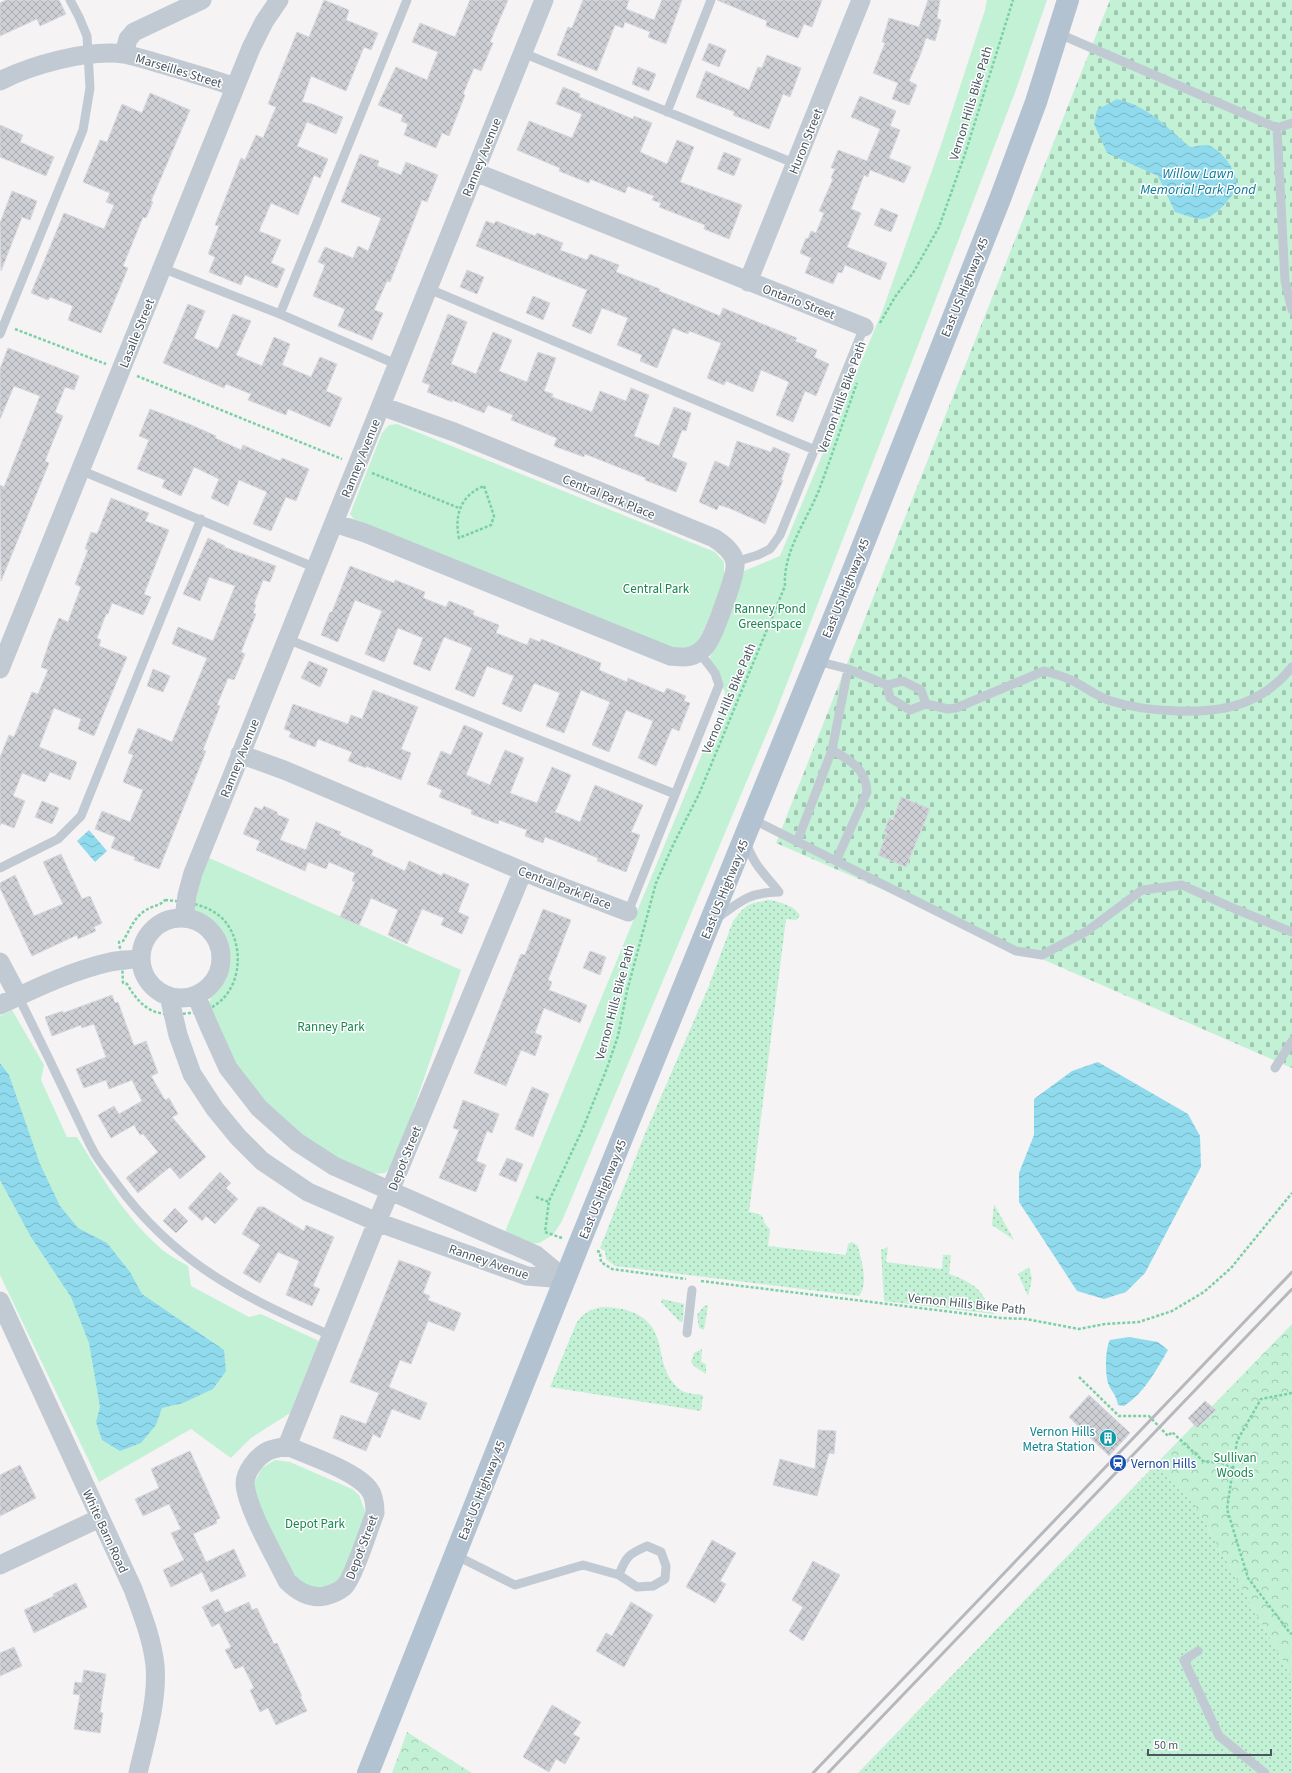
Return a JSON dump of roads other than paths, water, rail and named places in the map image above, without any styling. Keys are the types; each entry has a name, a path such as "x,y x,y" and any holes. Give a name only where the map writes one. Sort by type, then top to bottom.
{"main road":[{"name":"East US Highway 45","path":"368,1773 565,1279 816,660 1000,199 1036,102 1068,0"}],"street":[{"name":"Marseilles Street","path":"124,54 128,39 134,32 202,0"},
{"name":"Lasalle Street","path":"0,669 251,48 264,22 279,0"},
{"name":"Ranney Avenue","path":"185,910 193,873 544,0"},
{"name":"Huron Street","path":"748,282 862,0"},
{"name":"Marseilles Street","path":"0,81 16,72 47,63 87,55 109,53 124,54 235,87"},
{"name":"Ontario Street","path":"475,172 748,282 871,328"},
{"name":"Central Park Place","path":"381,406 461,435 714,538 730,551 735,562"},
{"path":"334,523 372,536 670,656 686,658 699,652 709,642 735,575 735,562"},
{"name":"Central Park Place","path":"240,754 284,770 523,871 628,912"},
{"name":"Depot Street","path":"287,1446 390,1190 523,871"},
{"path":"185,910 211,931 218,944 221,959 218,974 209,986 200,1003 169,996 155,988 145,975 141,958 143,945 149,934 159,924 171,919 185,910"},
{"path":"0,1005 40,986 74,973 111,962 141,958"},
{"path":"0,962 18,996"},
{"name":"Ranney Avenue","path":"169,996 178,1035 192,1074 215,1109 238,1137 262,1161 308,1192 377,1222 527,1276 565,1279"},
{"name":"Ranney Avenue","path":"200,1003 228,1068 259,1108 297,1142 334,1166 536,1255 565,1279"},
{"name":"White Barn Road","path":"0,1301 133,1589 149,1635 155,1665 153,1710 138,1773"},
{"name":"Depot Street","path":"287,1446 358,1478 370,1490 376,1505 375,1513 350,1580 336,1593 319,1597 309,1596 295,1590 287,1581 250,1505 245,1484 247,1475 253,1463 266,1451 287,1446"},
{"path":"0,1565 100,1518"}],"lane":[{"path":"0,334 83,130 90,88 87,36 70,0"},
{"path":"280,314 407,0"},
{"path":"667,112 711,0"},
{"path":"1057,33 1277,128 1292,122"},
{"path":"523,53 796,164"},
{"path":"1277,128 1285,281 1292,310"},
{"path":"162,268 280,314 398,365"},
{"path":"429,289 815,450"},
{"path":"735,562 758,555 770,549 780,535 815,450 871,328"},
{"path":"80,470 316,568"},
{"path":"0,868 58,839 81,816 201,519"},
{"path":"287,639 675,794"},
{"name":"Central Park Place","path":"628,912 719,685 715,673 699,652"},
{"path":"816,660 848,669 887,685 903,681 921,690 926,704"},
{"path":"887,685 890,698 910,710 926,704 948,709 956,708 1044,671 1072,680 1110,701 1159,710 1211,710 1243,703 1263,692 1282,678 1292,667"},
{"path":"798,842 832,750 848,669"},
{"path":"832,750 852,761 866,782 867,792 836,861"},
{"path":"710,923 746,897 757,894 779,892 758,868 750,854 748,828 798,842 1016,951 1042,955 1087,931 1142,890 1182,885 1235,909 1292,932"},
{"path":"18,996 96,1154 127,1198 158,1233 202,1269 236,1291 267,1307 332,1336"},
{"path":"1275,1068 1292,1041"},
{"path":"687,1333 692,1290"},
{"path":"455,1555 515,1585 584,1565 619,1575 637,1587 653,1586 665,1579 666,1566 661,1552 647,1546 635,1551 625,1559 619,1575"},
{"path":"1198,1651 1184,1660 1219,1736 1265,1773"}],"water":[{"name":"Willow Lawn Memorial Park Pond","path":"1117,99 1129,102 1148,112 1190,147 1206,145 1217,150 1222,155 1232,167 1235,174 1236,186 1231,196 1222,207 1207,218 1202,219 1175,212 1158,176 1107,153 1094,124 1097,110"},
{"path":"89,830 107,851 95,862 77,841"},
{"path":"1098,1062 1188,1114 1200,1136 1201,1167 1145,1273 1126,1292 1104,1299 1077,1291 1019,1202 1019,1173 1034,1135 1034,1099 1072,1071"},
{"path":"0,1063 9,1075 40,1164 60,1206 78,1228 107,1243 130,1272 142,1294 224,1350 226,1371 213,1389 183,1403 162,1408 156,1425 141,1443 120,1451 102,1440 96,1422 100,1407 89,1343 71,1297 31,1237 0,1180"},
{"path":"1129,1337 1158,1342 1168,1350 1144,1388 1124,1406 1118,1405 1108,1383 1106,1355 1110,1340"}],"railway":[{"path":"813,1773 1292,1272"},
{"path":"828,1773 1292,1289"}],"place":[{"name":"Vernon Hills Metra Station","path":"1108,1438"},
{"name":"Vernon Hills","path":"1118,1463"}],"park label":[{"name":"Central Park","path":"656,588"},
{"name":"Ranney Pond Greenspace","path":"770,616"},
{"name":"Ranney Park","path":"331,1026"},
{"name":"Sullivan Woods","path":"1235,1464"},
{"name":"Depot Park","path":"315,1523"}]}
